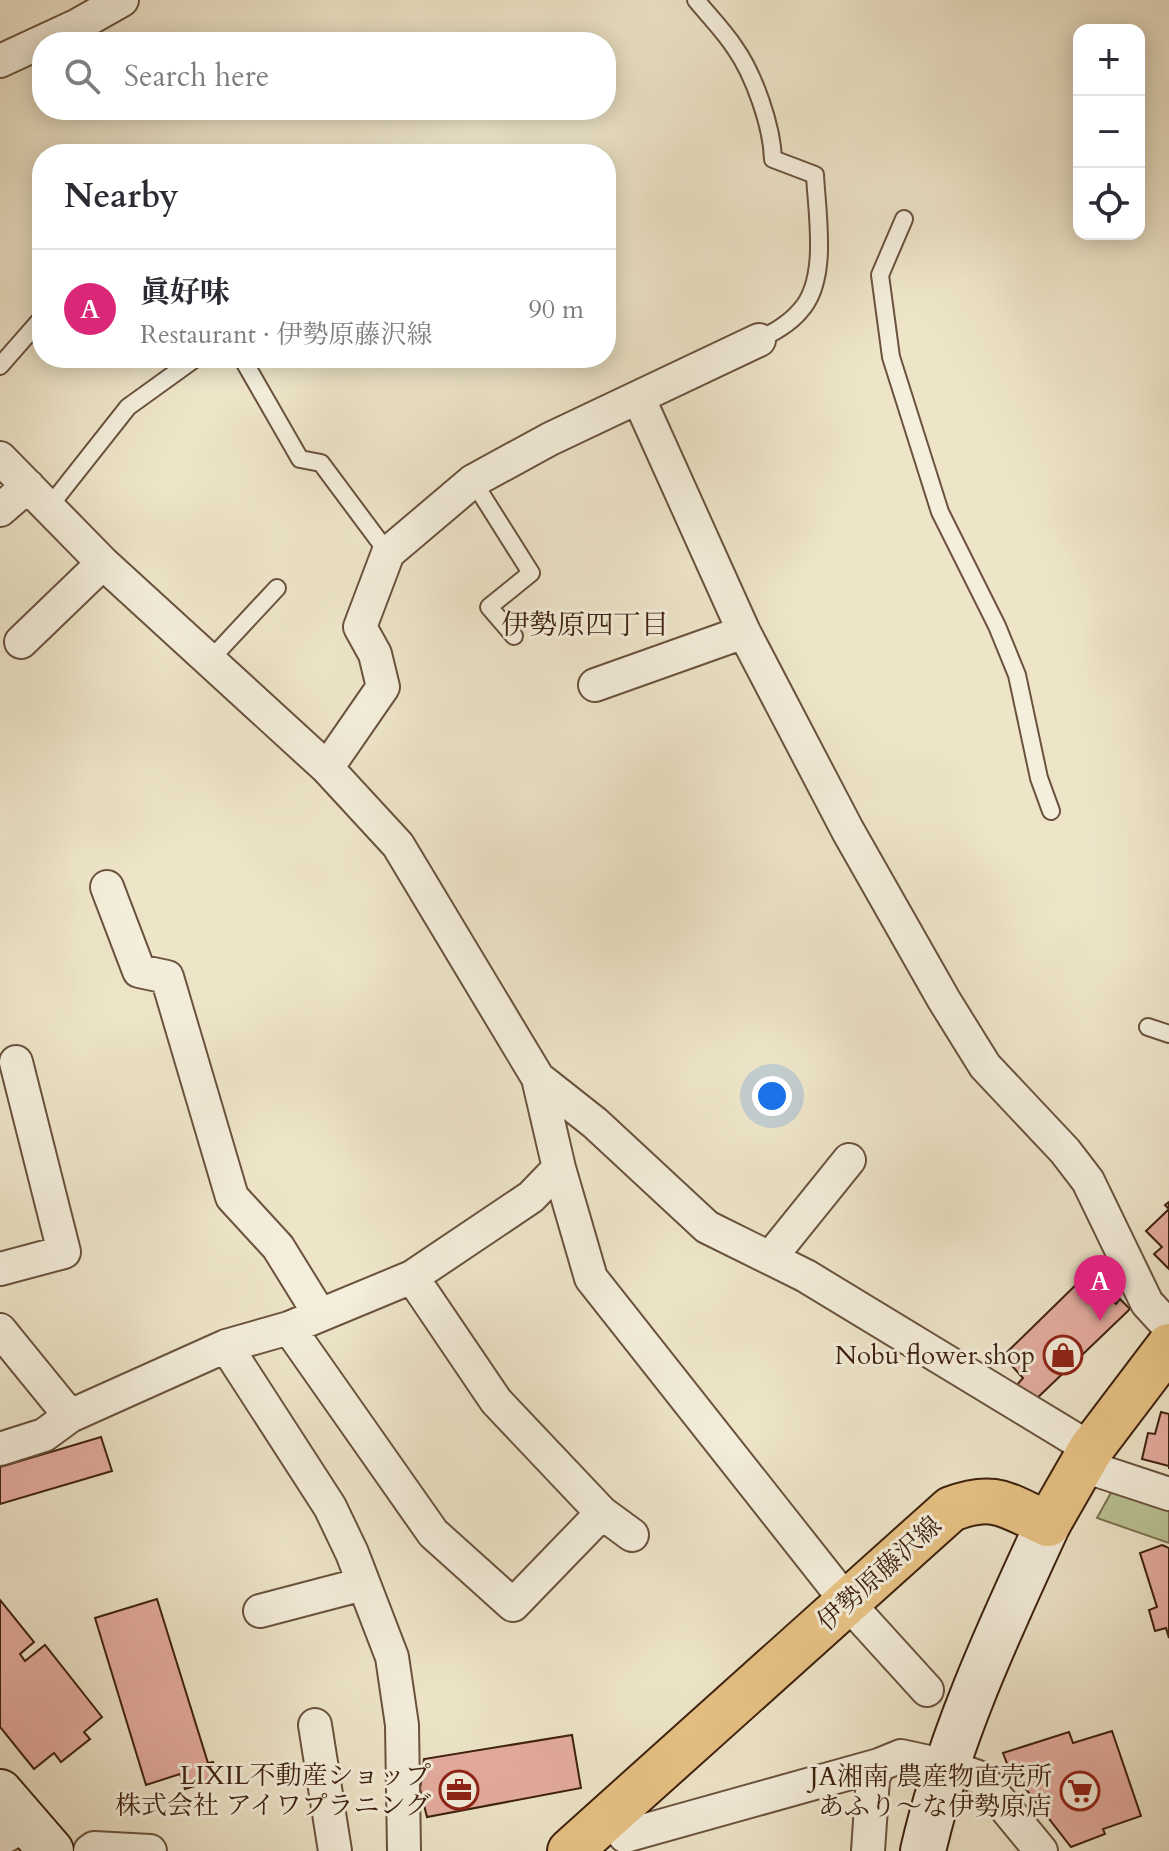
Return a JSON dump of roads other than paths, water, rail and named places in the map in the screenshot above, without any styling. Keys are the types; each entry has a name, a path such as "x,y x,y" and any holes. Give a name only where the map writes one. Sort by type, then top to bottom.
{"main road":[{"path":"1048,1524 1086,1457 1169,1346"},
{"name":"伊勢原藤沢線","path":"570,1851 951,1509 974,1500 995,1500 1048,1524"}],"street":[{"path":"63,32 122,0"},
{"path":"0,61 32,46"},
{"path":"327,768 383,687 375,654 360,627 388,553 473,481 550,439 759,340"},
{"path":"639,399 744,632 848,831 944,1000 985,1066 1065,1151 1088,1181 1147,1303 1169,1327"},
{"path":"0,458 103,563 327,768 398,845 538,1078 559,1168 591,1278 847,1602 927,1690"},
{"path":"0,510 38,496"},
{"path":"21,642 103,563"},
{"path":"595,685 744,632"},
{"path":"107,887 139,971 167,977 232,1197 278,1247 320,1315"},
{"path":"0,1269 64,1252 19,1061"},
{"path":"538,1078 595,1123 707,1227 806,1276 887,1323 1086,1457 1169,1494"},
{"path":"770,1258 849,1160"},
{"path":"0,1449 44,1435 70,1416 226,1346 289,1328 412,1277 531,1197 559,1168"},
{"path":"412,1277 496,1401 602,1513 632,1535"},
{"path":"289,1328 433,1533 513,1605 602,1513"},
{"path":"0,1330 70,1416"},
{"path":"226,1346 330,1507 392,1657 402,1725 404,1851"},
{"path":"923,1851 947,1766 1008,1611 1048,1524"},
{"path":"260,1611 363,1584"},
{"path":"315,1725 335,1851"},
{"path":"608,1817 625,1836 879,1765 901,1756 947,1766 981,1778 1041,1851"},
{"path":"868,1851 873,1778 879,1765"},
{"path":"0,1792 26,1838"},
{"path":"90,1851 94,1848 150,1851"}],"lane":[{"path":"696,0 742,58 757,93 773,159 815,175 819,263 811,297 786,325 759,340"},
{"path":"904,219 880,275 891,357 940,512 997,626 1017,675 1039,778 1051,811"},
{"path":"0,366 32,329"},
{"path":"38,496 128,407 182,368"},
{"path":"248,368 300,459 321,463 388,553"},
{"path":"473,481 531,573 489,607 514,636"},
{"path":"209,661 277,588"},
{"path":"1148,1027 1169,1034"}],"place":[{"name":"眞好味","path":"1100,1321"},
{"name":"Nobu flower shop","path":"1063,1355"},
{"name":"LIXIL不動産ショップ 株式会社 アイワプラニング","path":"459,1790"},
{"name":"JA湘南 農産物直売所 あふり～な伊勢原店","path":"1080,1791"}],"district":[{"name":"伊勢原四丁目","path":"585,624"}]}
